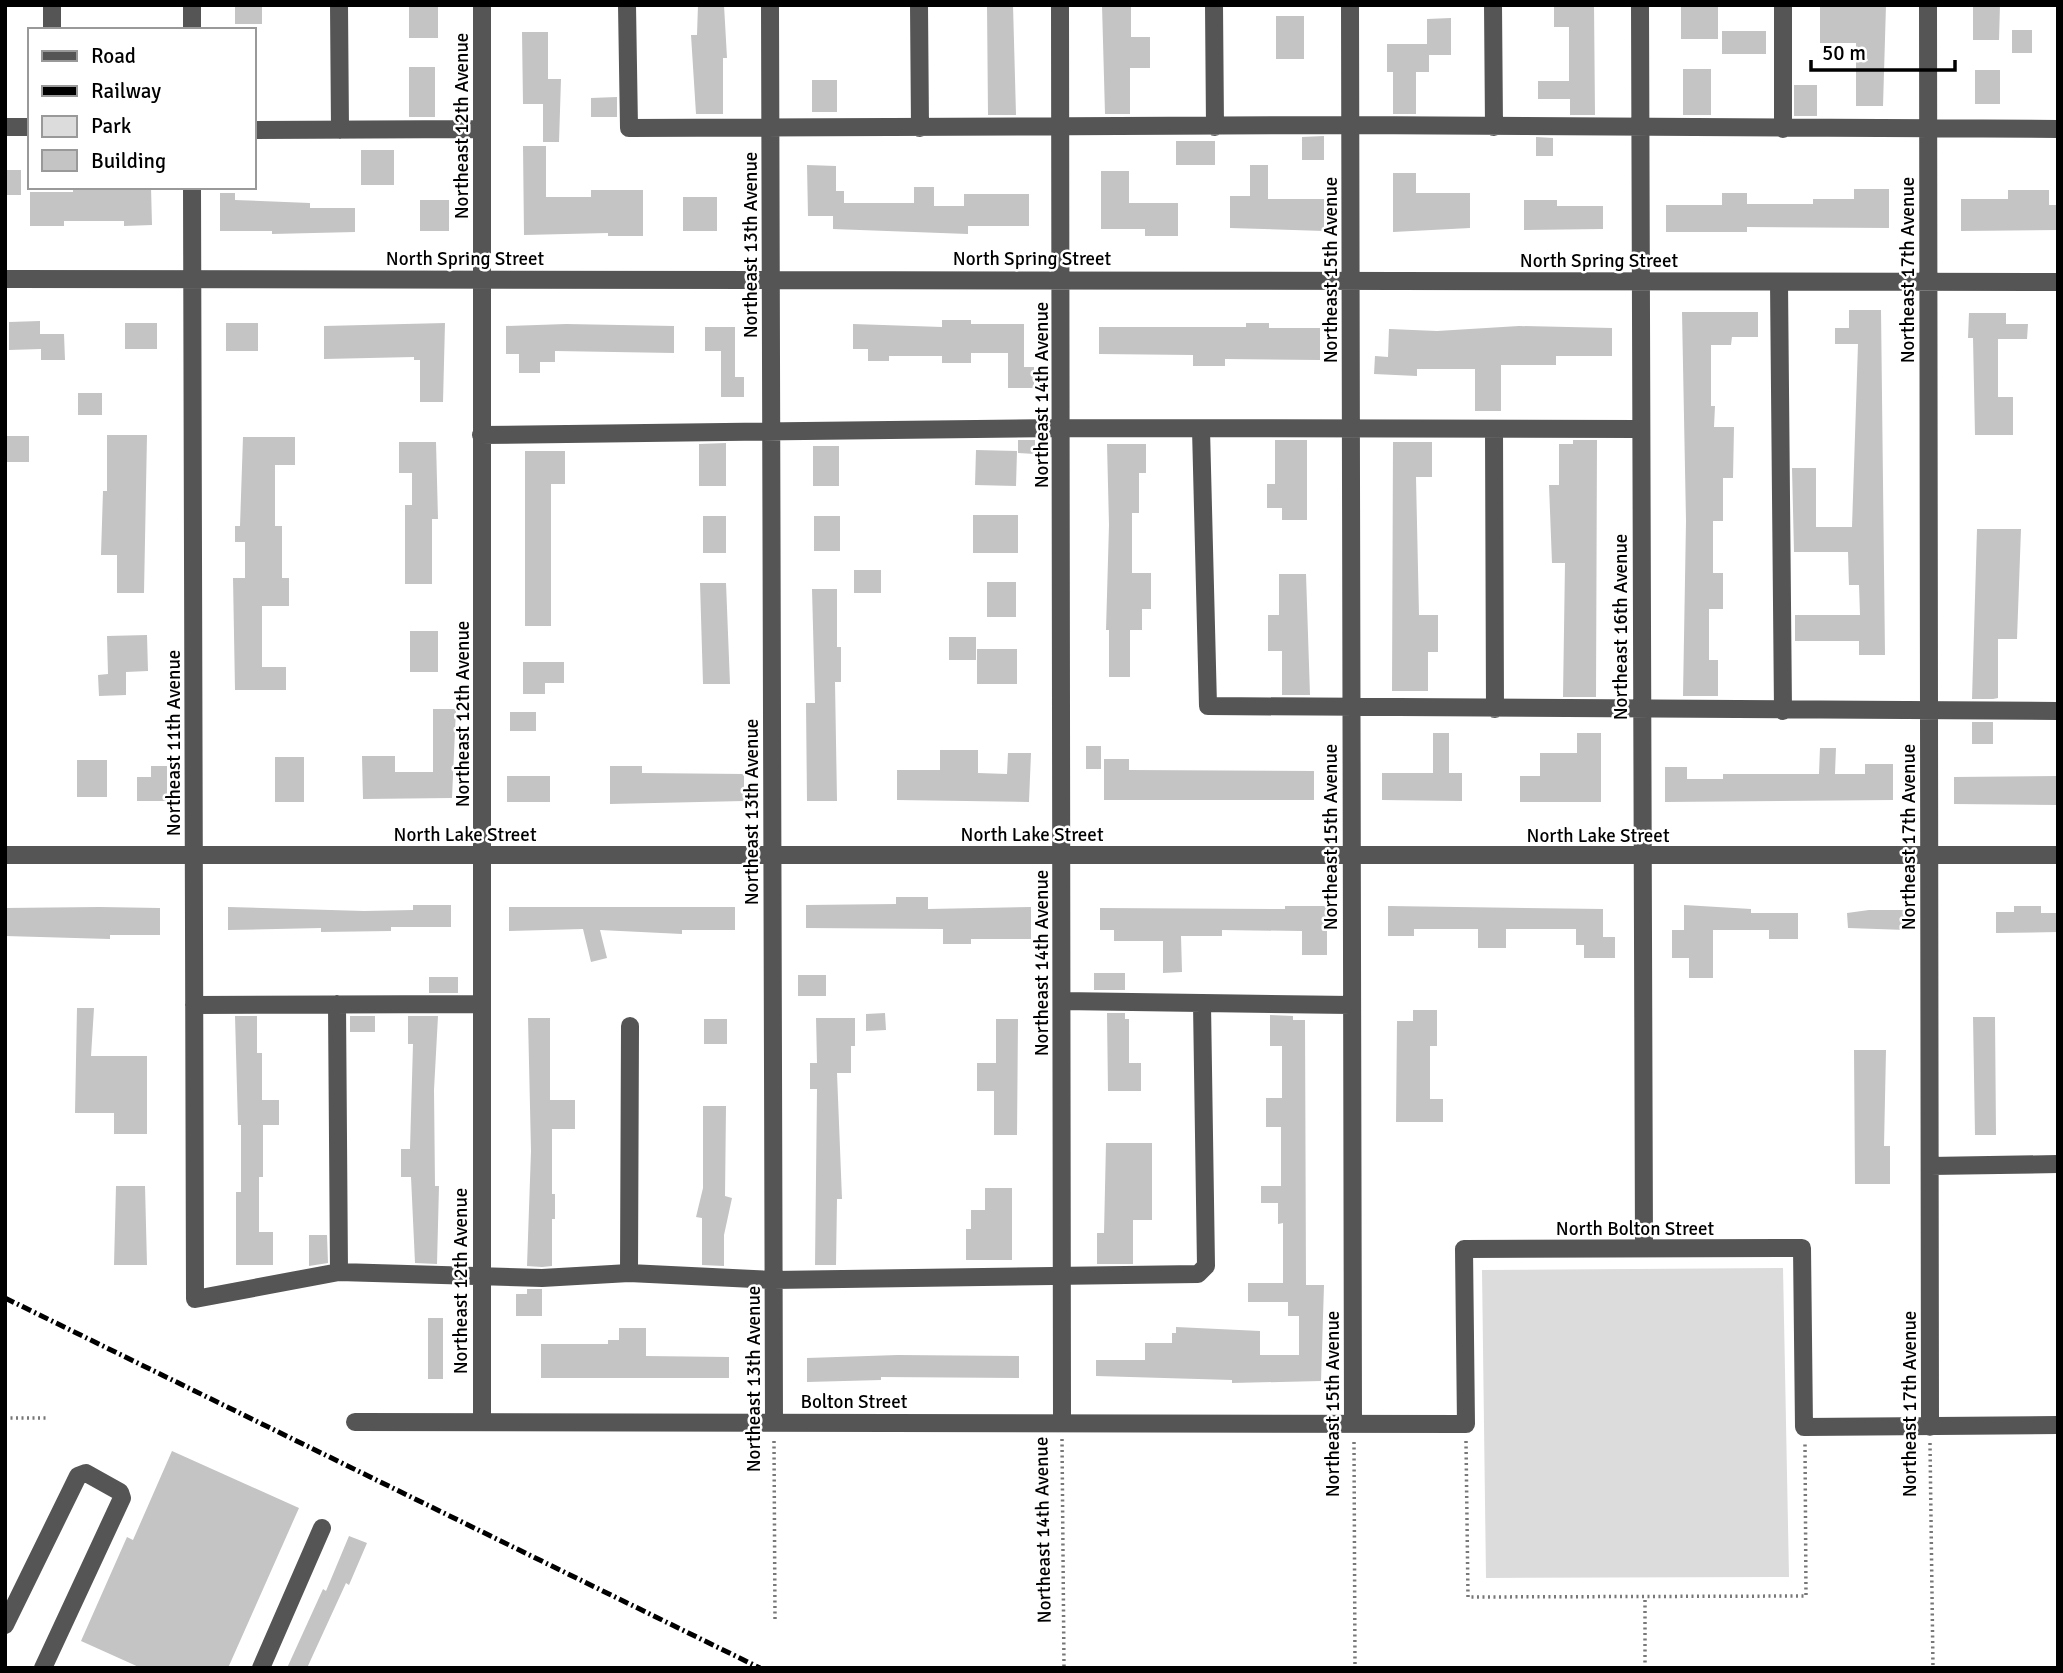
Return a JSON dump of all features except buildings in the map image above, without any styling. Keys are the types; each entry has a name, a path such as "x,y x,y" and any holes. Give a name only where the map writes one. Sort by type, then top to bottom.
{"street":[{"path":"52,5 52,28"},
{"path":"192,5 192,28"},
{"path":"339,5 340,130"},
{"name":"Northeast 12th Avenue","path":"482,5 482,1422"},
{"path":"627,5 629,128 1350,125 2058,129"},
{"name":"Northeast 13th Avenue","path":"771,5 774,1422"},
{"path":"919,5 920,128"},
{"name":"Northeast 14th Avenue","path":"1060,5 1062,1423"},
{"path":"1214,5 1215,127"},
{"name":"Northeast 15th Avenue","path":"1350,5 1353,1422"},
{"path":"1493,5 1494,127"},
{"name":"Northeast 16th Avenue","path":"1640,5 1644,1248"},
{"path":"1783,5 1783,129"},
{"name":"Northeast 17th Avenue","path":"1928,5 1930,1427"},
{"path":"5,127 28,127"},
{"path":"256,130 482,129"},
{"name":"Northeast 11th Avenue","path":"192,189 195,1298 339,1272"},
{"name":"North Spring Street","path":"5,279 2058,282"},
{"path":"1779,282 1783,711"},
{"path":"481,435 1061,428 1640,429"},
{"path":"1201,429 1208,706 2058,711"},
{"path":"1494,430 1495,709"},
{"name":"North Lake Street","path":"5,855 2058,855"},
{"path":"1062,1001 1351,1005"},
{"path":"337,1004 339,1272 481,1278 629,1273 774,1280 1198,1274 1206,1266 1202,1004"},
{"path":"194,1005 480,1004"},
{"path":"629,1273 630,1026"},
{"path":"1930,1166 2058,1164"},
{"name":"North Bolton Street","path":"1466,1424 1464,1250 1802,1248 1804,1427"},
{"name":"Bolton Street","path":"355,1422 1353,1422"},
{"path":"1353,1422 1466,1424"},
{"path":"1804,1427 2058,1425"},
{"path":"5,1625 78,1476 86,1474 120,1492 122,1498 47,1666"},
{"path":"261,1668 322,1528"}],"path":[{"path":"5,1418 46,1418"},
{"name":"Northeast 13th Avenue","path":"774,1422 775,1619"},
{"name":"Northeast 15th Avenue","path":"1353,1422 1355,1668"},
{"name":"Northeast 14th Avenue","path":"1062,1423 1065,1668"},
{"path":"1466,1424 1468,1597 1806,1596 1804,1427"},
{"name":"Northeast 17th Avenue","path":"1930,1427 1933,1668"},
{"path":"1645,1597 1645,1668"}],"green space":[{"path":"1783,1268 1789,1577 1486,1578 1482,1270"}],"railway":[{"path":"5,1298 760,1668"}]}
